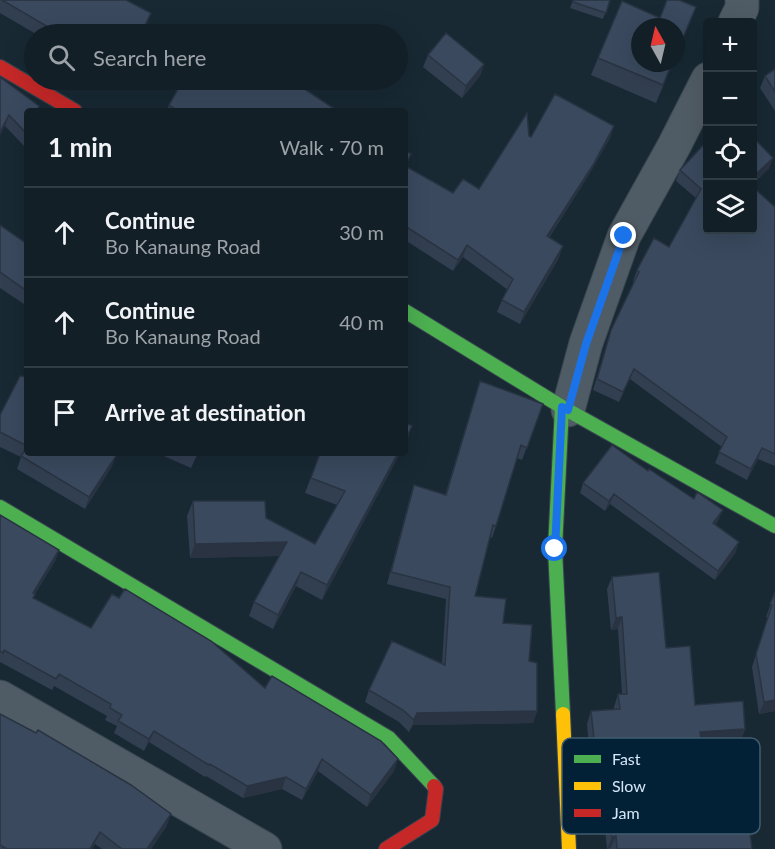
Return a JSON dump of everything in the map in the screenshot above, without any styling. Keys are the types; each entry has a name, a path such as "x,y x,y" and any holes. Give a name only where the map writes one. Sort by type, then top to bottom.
{"street":[{"path":"737,18 742,8 742,0"},
{"path":"0,67 24,81"},
{"path":"563,738 555,549 565,409 624,236 703,89"},
{"path":"39,90 70,108"},
{"path":"408,313 565,409 775,526"},
{"path":"0,507 389,738 436,789 432,820 386,849"},
{"path":"0,698 266,849"},
{"path":"567,834 568,849"}],"building":[{"path":"2,0 126,0 151,13 146,24 43,24"},
{"path":"573,0 610,0 606,13 573,2"},
{"path":"667,0 679,0 696,7 685,33 685,18 660,18"},
{"path":"622,1 660,18 631,18 631,72 598,58"},
{"path":"446,33 484,64 466,86 428,55"},
{"path":"775,69 775,92 765,76"},
{"path":"632,72 668,72 663,85"},
{"path":"0,77 39,106 38,108 24,108 24,131 9,115 0,132"},
{"path":"177,90 306,90 333,108 174,108 169,105"},
{"path":"555,94 614,126 593,165 547,236 563,246 524,312 502,300 513,279 467,245 458,260 408,228 408,168 453,193 463,179 479,189 527,113 529,136 531,137"},
{"path":"757,141 773,158 757,173"},
{"path":"703,145 703,234 757,234 757,191 775,207 775,454 762,448 751,469 719,452 727,437 634,369 623,392 597,379 611,330 639,272 637,270 654,238 669,247 701,189 680,170"},
{"path":"0,225 24,242 24,289 0,272"},
{"path":"20,376 24,377 24,444 0,432 0,415"},
{"path":"480,381 543,404 527,448 521,445 496,526 493,525 475,596 506,599 503,623 532,625 529,661 537,663 537,711 417,713 414,720 403,710 369,690 392,641 445,665 450,587 391,572 414,485 446,495"},
{"path":"612,445 648,471 649,469 694,499 697,492 723,510 713,523 739,542 718,571 614,494 609,501 583,483"},
{"path":"24,452 24,456 116,456 89,497 21,456"},
{"path":"319,456 396,456 327,585 301,572 278,615 254,602 287,542 195,544 193,501 265,501 266,518 315,544 345,491 311,478"},
{"path":"0,515 59,550 33,593 35,594 33,598 91,628 112,594 119,598 125,589 211,641 265,688 272,676 381,741 398,759 371,795 322,759 306,789 286,777 247,786 154,731 149,739 118,721 122,715 110,708 111,704 59,674 56,679 4,650 3,653 0,651"},
{"path":"659,572 666,648 690,646 695,705 743,701 745,729 700,732 701,738 594,738 591,711 620,709 618,694 627,694 622,617 616,618 612,577"},
{"path":"775,592 775,700 764,702 756,654"},
{"path":"0,714 36,733 38,730 131,785 171,814 147,849 122,849 100,832 90,849 7,849 0,845"},
{"path":"612,834 750,834 752,849 617,849 616,836 612,837"}],"traffic: fast":[{"path":"408,313 562,407 775,526"},
{"path":"562,407 555,549 563,714"},
{"path":"0,507 389,738 434,786"}],"traffic: slow":[{"path":"563,714 564,738"},
{"path":"568,834 569,849"}],"traffic: jam":[{"path":"0,67 24,81"},
{"path":"39,90 70,108"},
{"path":"386,849 432,820 436,789 434,786"}],"route":[{"path":"555,549 562,407 568,410 586,344 624,236"}]}
